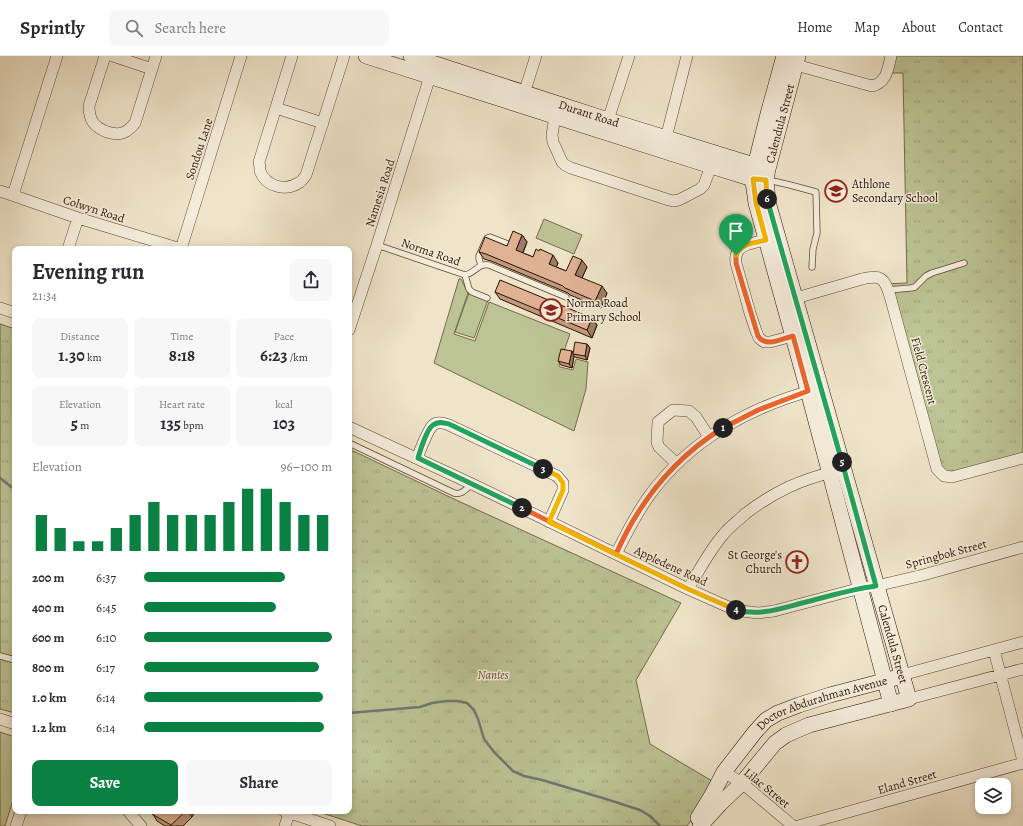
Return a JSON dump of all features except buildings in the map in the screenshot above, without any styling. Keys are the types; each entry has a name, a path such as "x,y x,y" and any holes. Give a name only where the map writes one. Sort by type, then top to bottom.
{"street":[{"path":"13,195 56,56"},
{"path":"106,56 89,106 89,113 94,125 99,129 115,134 120,134 130,129 134,123 156,56"},
{"path":"113,56 152,69"},
{"name":"Sondou Lane","path":"182,246 241,56"},
{"path":"292,56 259,162 260,171 265,179 272,185 284,188 301,182 306,175 344,56"},
{"name":"Durant Road","path":"366,56 432,70 521,98 608,120 635,135 710,166 760,173"},
{"name":"Durant Road","path":"411,56 432,70"},
{"path":"521,98 536,56"},
{"path":"608,120 629,56"},
{"path":"666,138 687,56"},
{"path":"793,59 872,86 880,84 884,78 891,56"},
{"name":"Calendula Street","path":"793,59 768,114 756,203 793,336 844,469 909,699"},
{"name":"Namesia Road","path":"353,306 377,245 432,70"},
{"name":"Durant Road","path":"521,98 555,116 635,135 666,138 760,173"},
{"path":"276,108 323,124"},
{"name":"Durant Road","path":"555,116 552,135 553,142 561,160 565,165 570,168 669,200 673,201 682,199 702,187 710,166"},
{"name":"Calendula Street","path":"760,173 796,298 829,473 891,704"},
{"name":"Colwyn Road","path":"0,191 78,218 171,246"},
{"path":"69,246 78,218"},
{"path":"766,240 748,244 741,248 736,255 736,263 750,313 756,331 761,340 770,342 793,336"},
{"name":"Field Crescent","path":"796,298 862,278 873,276 883,280 888,290 937,469 944,476 952,477 1023,458"},
{"path":"0,308 12,312"},
{"path":"616,554 636,516 650,495 664,478 688,454 709,437 737,420 758,410 814,390"},
{"path":"677,464 659,447 657,442 658,422 673,410 689,411 696,417 709,437"},
{"path":"418,458 429,431 433,425 441,422 449,424 558,476 563,483 563,490 549,522"},
{"name":"Appledene Road","path":"352,428 418,458 688,589 733,609 758,613 774,611 861,588"},
{"path":"688,589 711,551 724,534 740,518 782,490 803,481 844,469"},
{"name":"Springbok Street","path":"861,588 923,575 1023,547"},
{"name":"Doctor Abdurahman Avenue","path":"693,826 724,772 755,732 766,720 774,715 798,705 830,695 1023,642"},
{"path":"994,650 1023,762"},
{"name":"Doctor Abdurahman Avenue","path":"700,826 742,783 775,743 792,731 808,725 1023,669"},
{"path":"0,719 12,723"},
{"name":"Eland Street","path":"798,826 1023,762"},
{"name":"Lilac Street","path":"724,772 742,783 793,826"},
{"path":"16,826 19,814"},
{"path":"131,814 141,826"},
{"path":"285,826 286,814"},
{"path":"292,814 330,826"}],"lane":[{"path":"760,173 790,185 816,192 817,233 813,249 812,267"},
{"path":"508,244 490,237 487,238 479,256 481,265 489,265 566,297"},
{"name":"Norma Road","path":"377,245 465,275 481,265"},
{"path":"888,290 915,287 926,276 932,273 964,263"},
{"path":"465,275 472,292 487,298"},
{"path":"352,444 454,493 460,494 472,484"},
{"path":"0,656 12,659"}],"green space":[{"path":"891,56 1023,56 1023,458 944,476 885,284 907,283 903,73 886,73"},
{"path":"544,219 582,235 574,254 536,238"},
{"path":"459,279 461,279 468,293 454,334 475,341 489,302 570,334 559,365 560,367 573,370 576,359 588,362 586,389 574,431 434,363"},
{"path":"469,293 488,300 474,338 455,332"},
{"path":"0,324 12,328 12,712 0,709"},
{"name":"Nantes","path":"352,450 456,500 681,603 636,680 650,744 717,784 687,826 362,826 325,814 352,814"},
{"path":"0,732 12,736 12,804 5,826 0,826"}],"waterway":[{"path":"0,478 12,488"},
{"path":"352,713 420,707 432,703 447,701 467,703 474,710 484,739 494,752 513,771 524,776 542,780 640,810 650,816 660,826"}],"place":[{"name":"Athlone Secondary School","path":"836,191"},
{"name":"Norma Road Primary School","path":"551,310"},
{"name":"St George's Church","path":"797,562"}],"route":[{"path":"736,255 736,263 758,336 761,340 767,342 793,336 808,391 780,401 737,420 709,437 688,454 664,478 650,495 636,516 616,554 549,522 418,458 433,425 441,422 449,424 558,476 563,483 563,490 549,522 688,589 742,612 758,613 774,611 856,589 876,586 768,202 766,180 753,179 756,203 766,240 743,246 736,255"}]}
